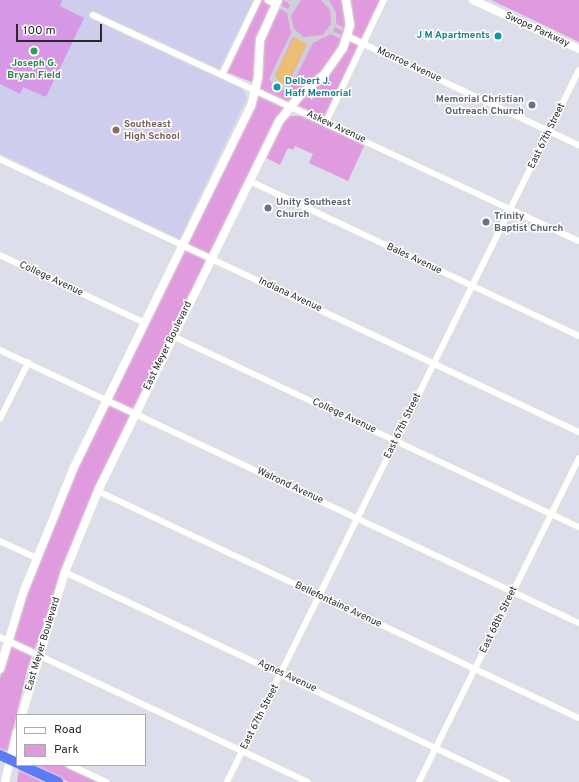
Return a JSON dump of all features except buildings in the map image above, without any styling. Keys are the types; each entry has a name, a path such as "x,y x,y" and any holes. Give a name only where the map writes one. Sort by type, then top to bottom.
{"highway":[{"path":"0,755 14,762"},
{"path":"23,766 58,782"}],"main road":[{"name":"East Meyer Boulevard","path":"22,714 38,655 65,572 98,491 250,181 290,106 335,62 347,36 350,13 346,0"},
{"name":"Swope Parkway","path":"473,0 579,49"},
{"path":"0,669 4,638 73,469 183,245 256,89 260,40 273,1"},
{"path":"5,782 8,771 14,762 16,737"}],"street":[{"path":"223,73 258,0"},
{"path":"326,122 384,0"},
{"name":"Askew Avenue","path":"93,15 223,73 290,106 579,241"},
{"name":"Monroe Avenue","path":"347,36 579,145"},
{"name":"East 67th Street","path":"227,782 579,70"},
{"name":"Indiana Avenue","path":"0,159 579,432"},
{"name":"Bales Avenue","path":"250,181 579,336"},
{"name":"College Avenue","path":"0,255 145,323"},
{"name":"College Avenue","path":"173,336 579,527"},
{"name":"Walrond Avenue","path":"0,350 579,623"},
{"path":"0,419 28,363"},
{"name":"East 68th Street","path":"419,782 579,458"},
{"name":"Bellefontaine Avenue","path":"98,491 579,718"},
{"path":"0,541 36,558"},
{"name":"Agnes Avenue","path":"65,572 281,673 508,782"},
{"path":"4,638 308,782"},
{"path":"72,766 106,782"}],"shaded area":[{"name":"Southeast High School","path":"0,0 254,0 217,75 242,87 247,98 179,240 0,154"},
{"name":"Joseph G. Bryan Field","path":"0,0 62,0 60,6 84,18 46,97 23,87 20,94 0,84"},
{"path":"284,0 301,0 291,16 294,29 304,37 323,35 331,24 330,10 321,0 329,0 336,13 336,23 343,27 342,31 335,27 333,31 341,35 340,39 331,34 313,43 290,89 279,90 269,79 291,33 287,13 278,8 280,5 288,9 290,5","holes":["293,37 307,44 289,82 275,75"]},
{"path":"294,37 307,44 288,82 281,84 275,76"}],"green space":[{"path":"261,0 380,0 325,116 298,106 282,111 95,487 28,666 8,751 0,751 0,679 19,613 76,470 259,85 226,72"},
{"path":"491,0 579,0 579,42"},
{"path":"291,116 304,116 365,144 348,181 309,163 313,154 295,146 293,150 288,148 280,165 266,158 285,120"},
{"path":"35,766 63,766 98,782 69,782"},
{"path":"19,770 44,782 17,782"}],"place":[{"name":"J M Apartments","path":"498,36"},
{"name":"Joseph G. Bryan Field","path":"34,51"},
{"name":"Delbert J. Haff Memorial","path":"277,87"},
{"name":"Memorial Christian Outreach Church","path":"532,105"},
{"name":"Southeast High School","path":"116,130"},
{"name":"Unity Southeast Church","path":"268,208"},
{"name":"Trinity Baptist Church","path":"486,222"}]}
